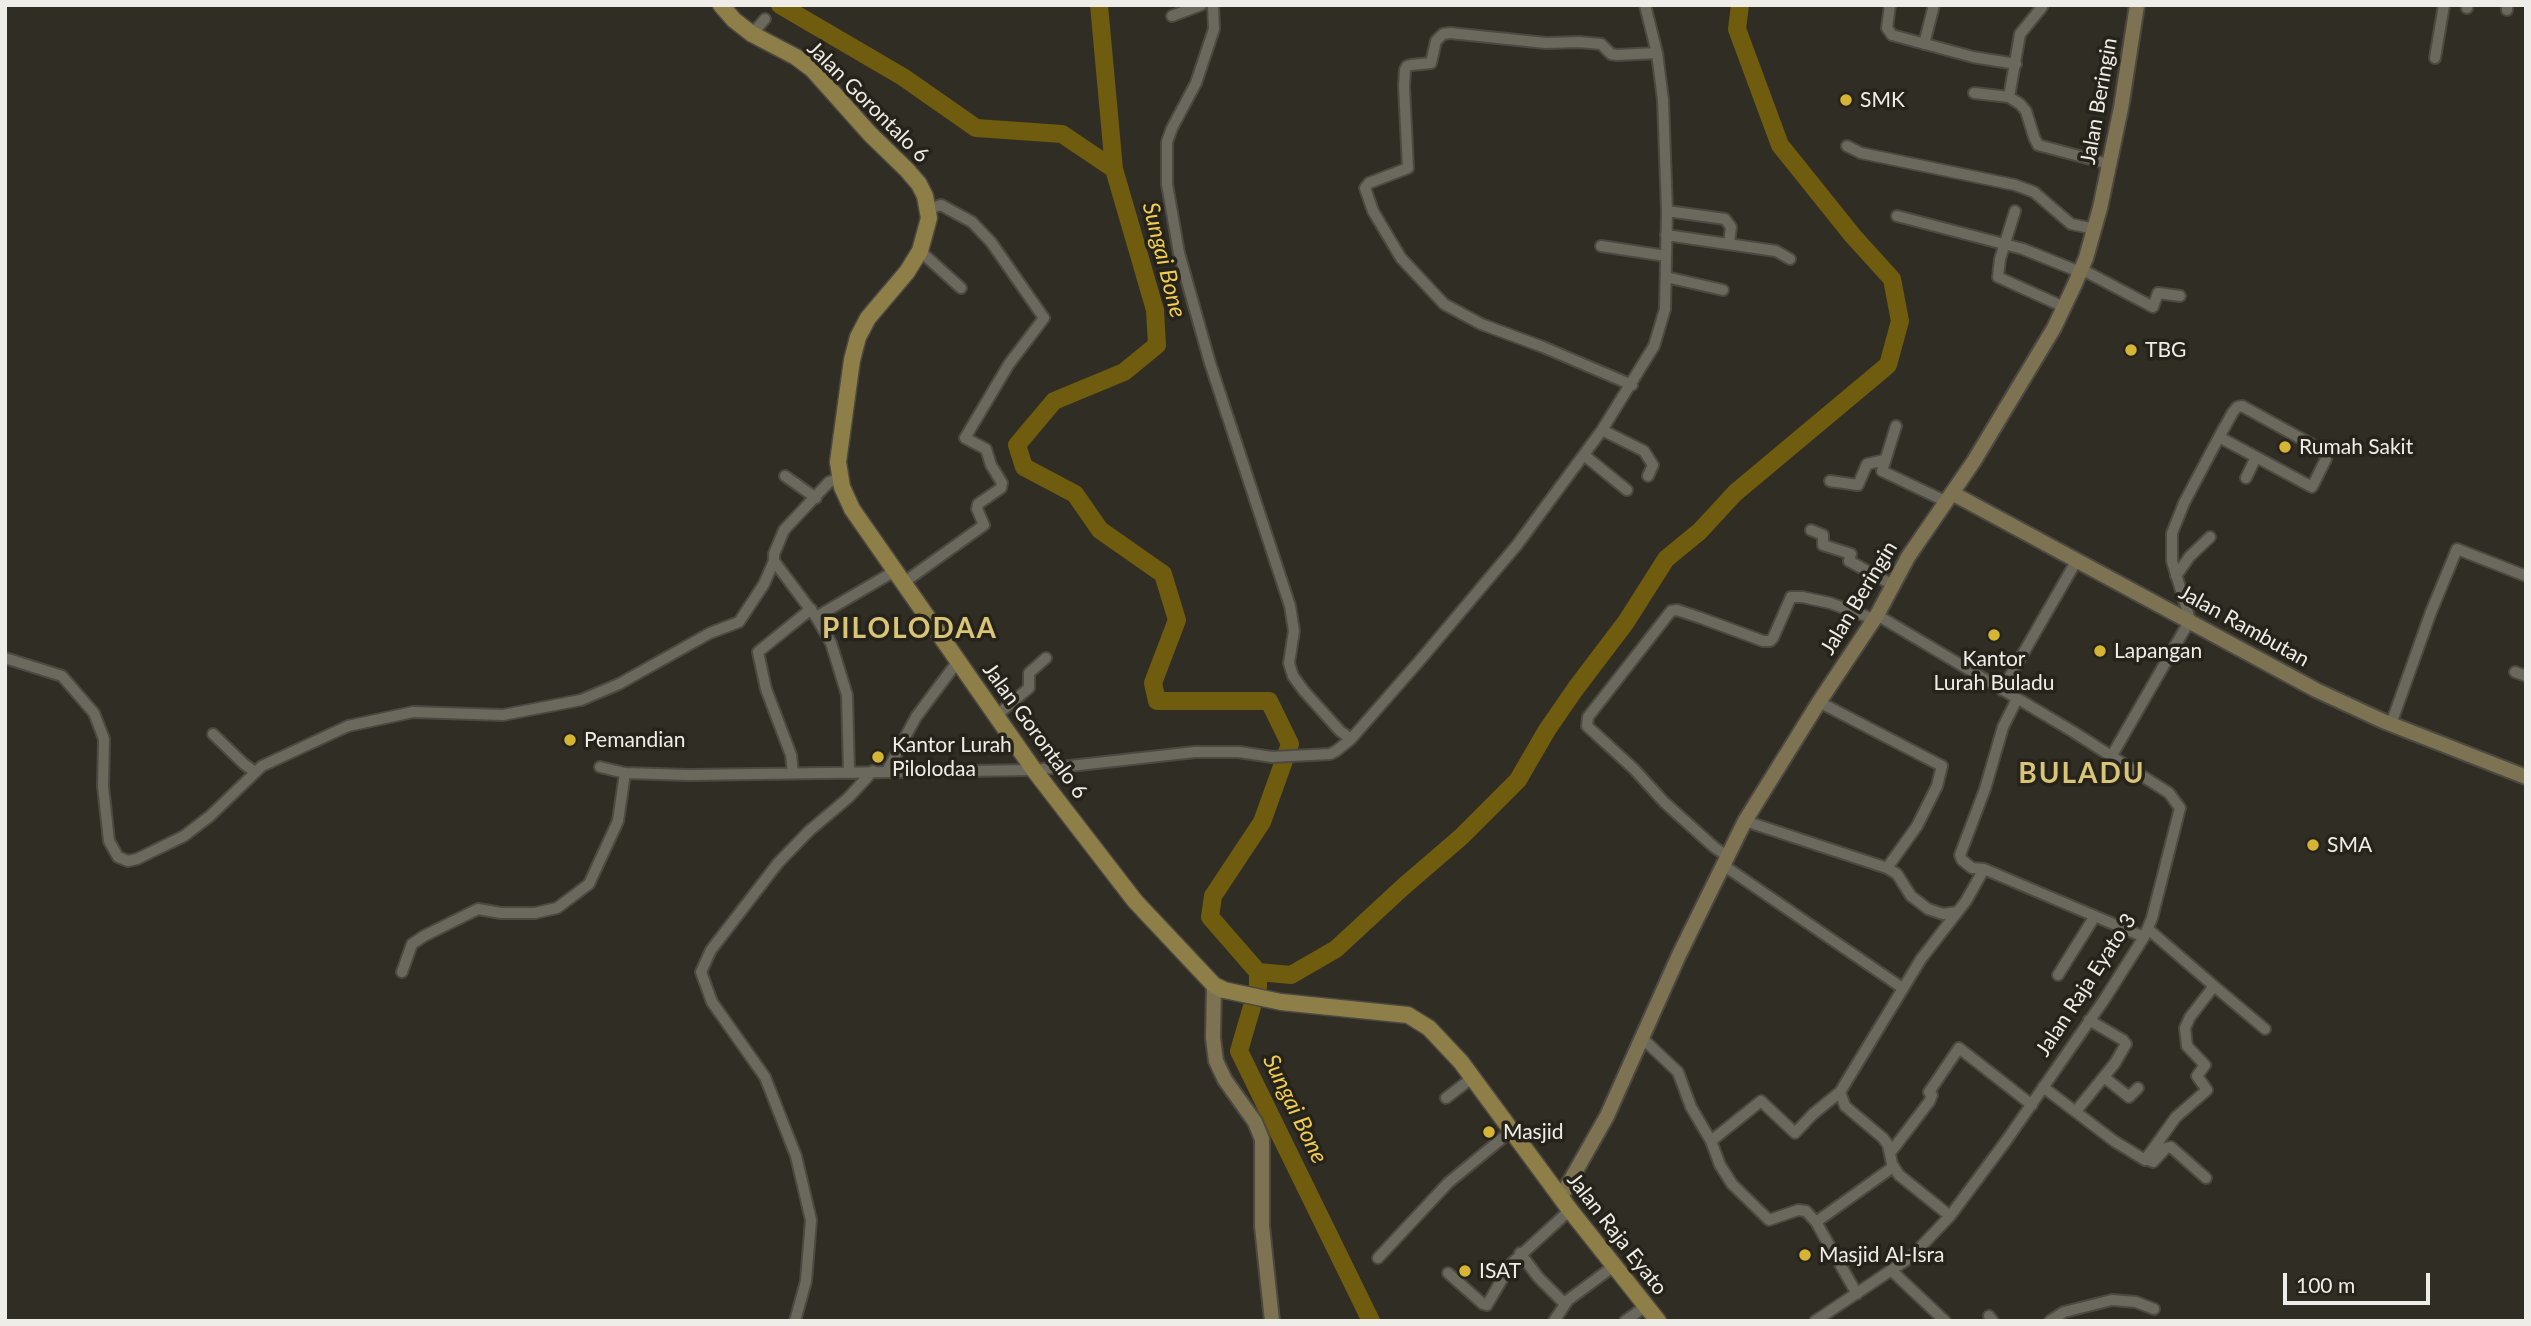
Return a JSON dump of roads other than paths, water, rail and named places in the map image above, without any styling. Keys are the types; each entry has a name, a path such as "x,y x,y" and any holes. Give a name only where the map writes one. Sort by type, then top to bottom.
{"main road":[{"name":"Jalan Gorontalo 6","path":"721,5 752,34 796,57 811,69 919,184 929,209 926,234 920,251 907,272 869,318 858,337 852,360 838,457 845,496 1034,770 1135,901 1219,988"},
{"name":"Jalan Raja Eyato","path":"1219,988 1281,1002 1408,1015 1420,1021 1442,1039 1658,1321"}],"street":[{"path":"1172,16 1201,5"},
{"path":"1213,5 1214,29 1196,83 1167,142 1167,184 1175,229 1210,363 1290,606 1294,631 1289,663 1293,676 1340,731 1351,739"},
{"path":"600,767 625,773 1034,770 1195,752 1239,752 1272,757 1330,754 1351,739 1517,545 1602,430 1632,385 1660,334 1667,277 1663,100 1657,53 1645,5"},
{"path":"1890,5 1887,30 1892,35 1973,57 2016,64"},
{"path":"1924,44 1934,5"},
{"name":"Jalan Beringin","path":"1566,1203 1581,1165 1607,1116 1745,821 1875,617 1908,557 1974,461 2064,307 2095,229 2137,5"},
{"path":"2435,58 2444,5"},
{"path":"2009,97 2020,34 2042,6"},
{"path":"752,34 765,19"},
{"path":"1632,385 1481,324 1444,304 1401,258 1373,211 1365,188 1369,183 1408,168 1404,86 1406,66 1431,63 1436,41 1443,34 1546,43 1601,44 1611,54 1617,55 1657,53"},
{"path":"1974,93 2009,97 2026,111 2038,145 2109,164"},
{"path":"1847,146 1861,153 2015,185 2034,192 2071,224 2095,229"},
{"path":"793,773 791,755 766,689 758,652 813,613 899,577 984,525 977,505 1000,488 1002,483 990,465 986,449 965,438 1009,364 1044,318 987,237 972,222 941,205 929,209"},
{"path":"1667,211 1725,219 1731,227 1729,243"},
{"path":"2015,211 1998,276 2064,307"},
{"path":"1897,216 2005,244 2080,271 2153,307 2158,293 2180,296"},
{"path":"1666,235 1776,251 1790,259"},
{"path":"1601,246 1666,256"},
{"path":"920,251 961,288"},
{"path":"1667,277 1723,290"},
{"path":"2110,757 2190,620 2176,576 2172,533 2184,503 2219,437 2233,412 2242,406 2311,444 2321,451 2326,459 2312,487 2219,437"},
{"path":"1896,426 1882,471 1948,497"},
{"path":"1602,430 1644,451 1653,465 1648,476"},
{"path":"1584,455 1627,490"},
{"path":"2246,478 2256,457"},
{"path":"1830,481 1858,485 1867,464 1885,460"},
{"path":"785,476 816,498"},
{"path":"5,658 62,676 94,713 104,739 103,786 109,841 113,850 123,860 137,859 184,836 211,816 255,772 279,757 348,726 400,713 433,711 503,715 581,701 620,684 710,633 739,622 764,584 784,530 829,482 840,478"},
{"name":"Jalan Rambutan","path":"1948,497 2190,620 2371,723 2391,724 2526,776"},
{"path":"1811,530 1823,535 1823,544 1851,554 1849,561 1893,585"},
{"path":"2176,576 2190,556 2210,537"},
{"path":"2391,724 2457,549 2526,576"},
{"path":"774,561 831,642 847,695 849,771"},
{"path":"2001,690 2077,561"},
{"name":"Jalan Raja Eyato 3","path":"1725,860 1586,723 1671,611 1677,610 1763,640 1773,638 1791,597 1830,603 1875,617 2017,699 2169,793 2180,808 2146,933 2032,1105 1950,1216 1912,1258 1815,1321"},
{"path":"996,715 1030,688 1029,673 1046,658"},
{"path":"887,771 916,717 958,661"},
{"path":"2017,699 2003,727 1985,789 1960,855 1962,860 1972,868 1984,869 2095,916 2146,933 2266,1029"},
{"path":"1819,702 1942,766 1937,786 1917,826 1887,868"},
{"path":"213,734 255,772"},
{"path":"795,1321 806,1281 811,1220 796,1156 765,1077 712,1002 701,972 711,950 778,863 873,771"},
{"path":"402,972 412,944 463,916 478,909 501,913 535,913 557,908 589,884 618,821 625,773"},
{"path":"1745,821 1887,868 1897,874 1912,896 1928,909 1943,914 1957,912"},
{"path":"1725,860 1901,987"},
{"path":"1711,1141 1761,1101 1795,1133 1812,1114 1840,1093 1901,987 1957,912 1984,869"},
{"path":"2058,975 2095,916"},
{"path":"2146,1159 2171,1123 2207,1090 2197,1076 2204,1065 2187,1046 2185,1028 2190,1017 2214,986"},
{"path":"1219,988 1213,1038 1216,1061 1225,1080 1255,1122 1262,1139 1262,1226 1272,1321"},
{"path":"2076,1111 2124,1050 2126,1042 2089,1020"},
{"path":"1642,1038 1678,1072 1691,1107 1711,1141 1726,1175 1766,1219 1772,1220 1798,1210 1806,1211 1816,1222 1857,1294"},
{"path":"1889,1153 1929,1102 1929,1092 1959,1048 2032,1105"},
{"path":"2104,1077 2129,1097 2138,1088"},
{"path":"1446,1098 1472,1078"},
{"path":"2043,1087 2141,1159 2153,1162 2168,1146 2206,1178"},
{"path":"1840,1093 1845,1106 1883,1138 1894,1167 1914,1189 1950,1216"},
{"path":"1378,1258 1448,1183 1511,1131"},
{"path":"1816,1222 1894,1167"},
{"path":"1448,1273 1485,1305 1520,1253 1566,1203"},
{"path":"1520,1253 1538,1277 1565,1304"},
{"path":"1554,1321 1565,1304 1614,1266"},
{"path":"1892,1271 1945,1321"},
{"path":"2050,1321 2064,1312 2112,1300 2154,1309"},
{"path":"1625,1321 1646,1306"}],"waterway":[{"path":"780,5 903,77 976,128 1062,134 1114,169"},
{"name":"Sungai Bone","path":"1099,5 1114,169 1155,310 1157,345 1124,372 1054,401 1017,445 1024,467 1075,494 1100,530 1163,574 1177,620 1153,683 1157,701 1269,701 1290,744 1262,822 1213,896 1210,917 1258,972 1258,986 1239,1051 1371,1321"},
{"path":"1258,972 1291,975 1336,949 1461,837 1518,780 1547,730 1626,622 1666,559 1700,531 1735,493 1888,365 1900,321 1892,279 1853,236 1780,145 1737,29 1740,5"}],"place":[{"name":"SMK","path":"1846,100"},
{"name":"TBG","path":"2131,350"},
{"name":"Rumah Sakit","path":"2285,447"},
{"name":"Kantor Lurah Buladu","path":"1994,635"},
{"name":"Lapangan","path":"2100,651"},
{"name":"Pemandian","path":"570,740"},
{"name":"Kantor Lurah Pilolodaa","path":"878,757"},
{"name":"SMA","path":"2313,845"},
{"name":"Masjid","path":"1489,1132"},
{"name":"Masjid Al-Isra","path":"1805,1255"},
{"name":"ISAT","path":"1465,1271"}],"district":[{"name":"PILOLODAA","path":"910,629"},
{"name":"BULADU","path":"2082,774"}]}
